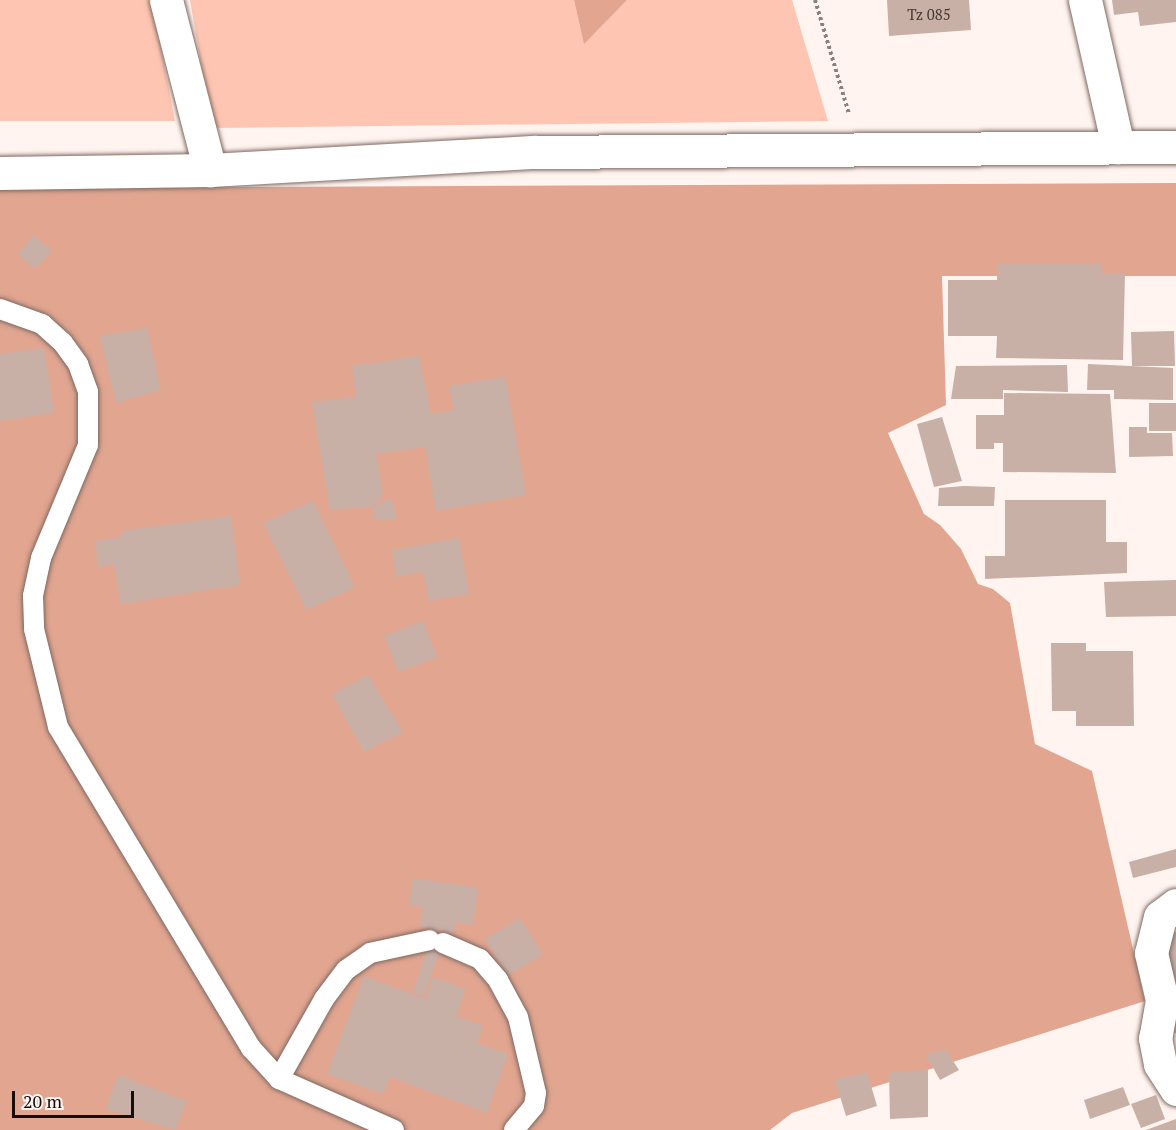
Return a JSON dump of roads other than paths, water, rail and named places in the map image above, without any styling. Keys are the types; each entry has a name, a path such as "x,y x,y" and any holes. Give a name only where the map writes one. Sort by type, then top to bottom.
{"street":[{"path":"166,0 210,170"},
{"path":"1085,0 1119,147"},
{"path":"0,173 210,170 537,152 1176,147"},
{"path":"1176,905 1160,917 1151,953 1162,1000 1155,1038 1160,1064 1176,1089"}],"lane":[{"path":"0,309 42,324 63,343 78,364 88,391 88,445 41,558 33,596 34,629 58,727 250,1048 279,1079 394,1130"},
{"path":"279,1079 324,999 346,970 370,953 437,941 480,959 498,980 518,1017 536,1093 534,1107 514,1130"}]}
